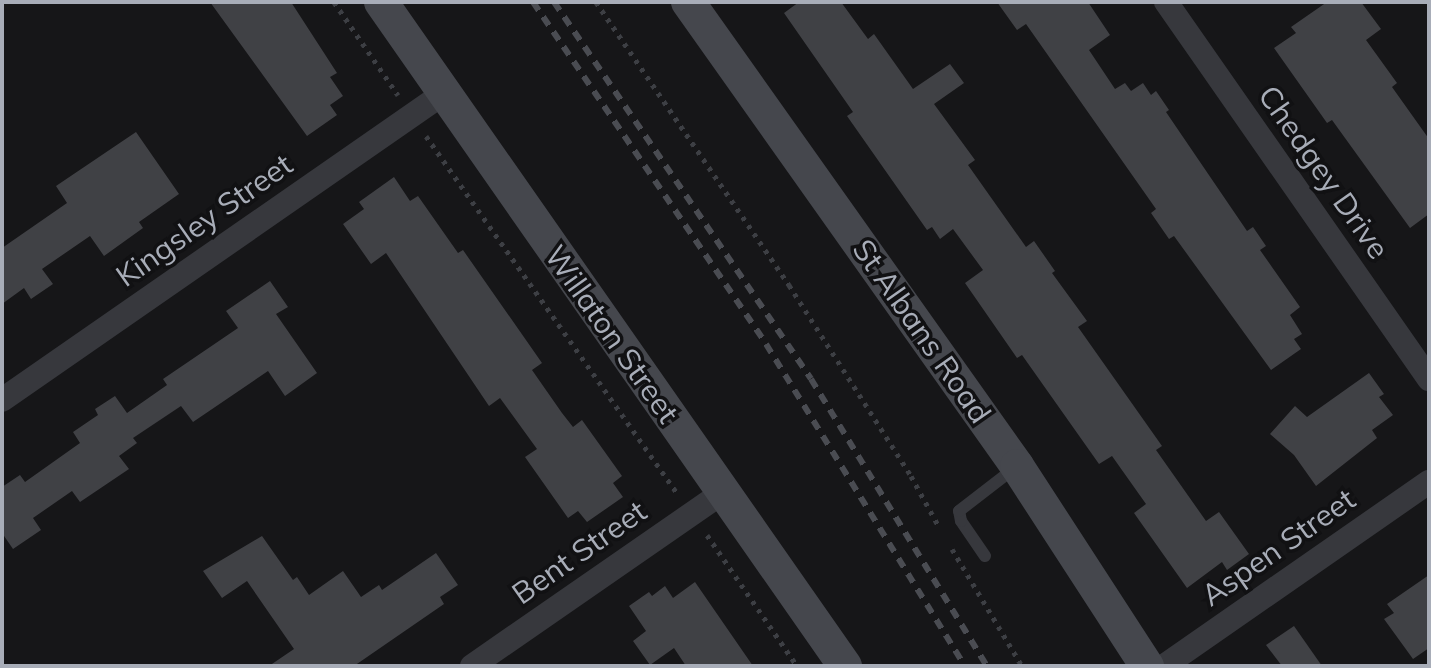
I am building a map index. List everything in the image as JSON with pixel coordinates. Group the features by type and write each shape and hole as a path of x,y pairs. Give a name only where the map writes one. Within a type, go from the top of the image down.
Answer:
{"street":[{"name":"Willaton Street","path":"381,2 845,666"},
{"name":"St Albans Road","path":"688,2 1017,466 1147,666"},
{"name":"Chedgey Drive","path":"1166,2 1429,379"},
{"name":"Kingsley Street","path":"2,400 444,93"},
{"name":"Aspen Street","path":"1164,666 1429,482"},
{"name":"Bent Street","path":"472,666 723,492"}],"lane":[{"path":"985,556 961,521 959,511 1017,466"}],"path":[{"path":"334,2 797,666"},
{"path":"596,2 789,285 911,476 940,528"},
{"path":"947,541 1022,666"}],"building":[{"path":"210,2 291,2 337,73 330,77 343,96 330,105 337,115 307,136"},
{"path":"799,2 841,2 868,39 874,34 913,89 950,64 964,83 934,104 975,160 968,165 1026,247 1034,241 1055,271 1052,273 1087,321 1078,327 1162,446 1156,450 1206,521 1219,512 1249,554 1227,570 1222,562 1187,588 1134,513 1146,504 1112,456 1099,464 1022,355 1017,358 965,283 983,270 953,229 940,239 932,227 927,230 847,116 853,112 784,13"},
{"path":"997,2 1088,2 1110,35 1089,50 1115,89 1125,83 1131,91 1143,83 1151,95 1156,91 1169,110 1166,112 1247,231 1253,227 1266,246 1260,250 1300,307 1290,315 1302,334 1294,339 1301,349 1271,370 1174,236 1169,239 1151,213 1156,209 1026,24 1017,30"},
{"path":"1327,2 1361,2 1381,29 1366,40 1397,83 1392,87 1429,139 1429,214 1410,228 1332,120 1327,123 1274,48 1296,33 1291,27"},
{"path":"136,132 179,194 139,222 143,228 104,256 90,236 42,269 53,284 31,299 24,288 2,304 2,248 67,203 56,186"},
{"path":"394,177 410,201 418,196 458,253 463,250 542,363 532,370 562,413 573,427 582,420 622,476 613,483 623,497 587,522 578,511 568,518 525,457 537,449 500,398 489,406 386,253 371,264 343,224 364,209 359,202"},
{"path":"270,281 288,307 276,314 317,373 285,396 268,371 193,422 181,406 133,438 137,443 119,456 129,469 80,502 72,491 33,518 41,530 13,549 2,533 2,487 20,475 25,482 80,443 73,432 98,415 95,409 115,396 127,413 167,385 163,379 238,328 226,311"},
{"path":"1369,373 1384,394 1379,397 1393,415 1372,430 1377,438 1316,486 1294,455 1270,434 1295,406 1307,417"},
{"path":"262,536 293,580 297,577 309,595 343,571 361,597 379,585 382,590 436,553 458,585 440,597 444,604 354,666 269,666 294,649 247,581 222,598 203,571"},
{"path":"1429,575 1429,648 1413,659 1384,619 1394,613 1387,604"},
{"path":"695,582 753,666 686,666 674,648 650,665 633,641 646,631 629,606 649,592 652,596 665,586 673,598"},
{"path":"1294,626 1322,666 1282,666 1266,645"}],"railway":[{"path":"533,2 766,344 965,666"},
{"path":"554,2 811,379 987,666"}]}
